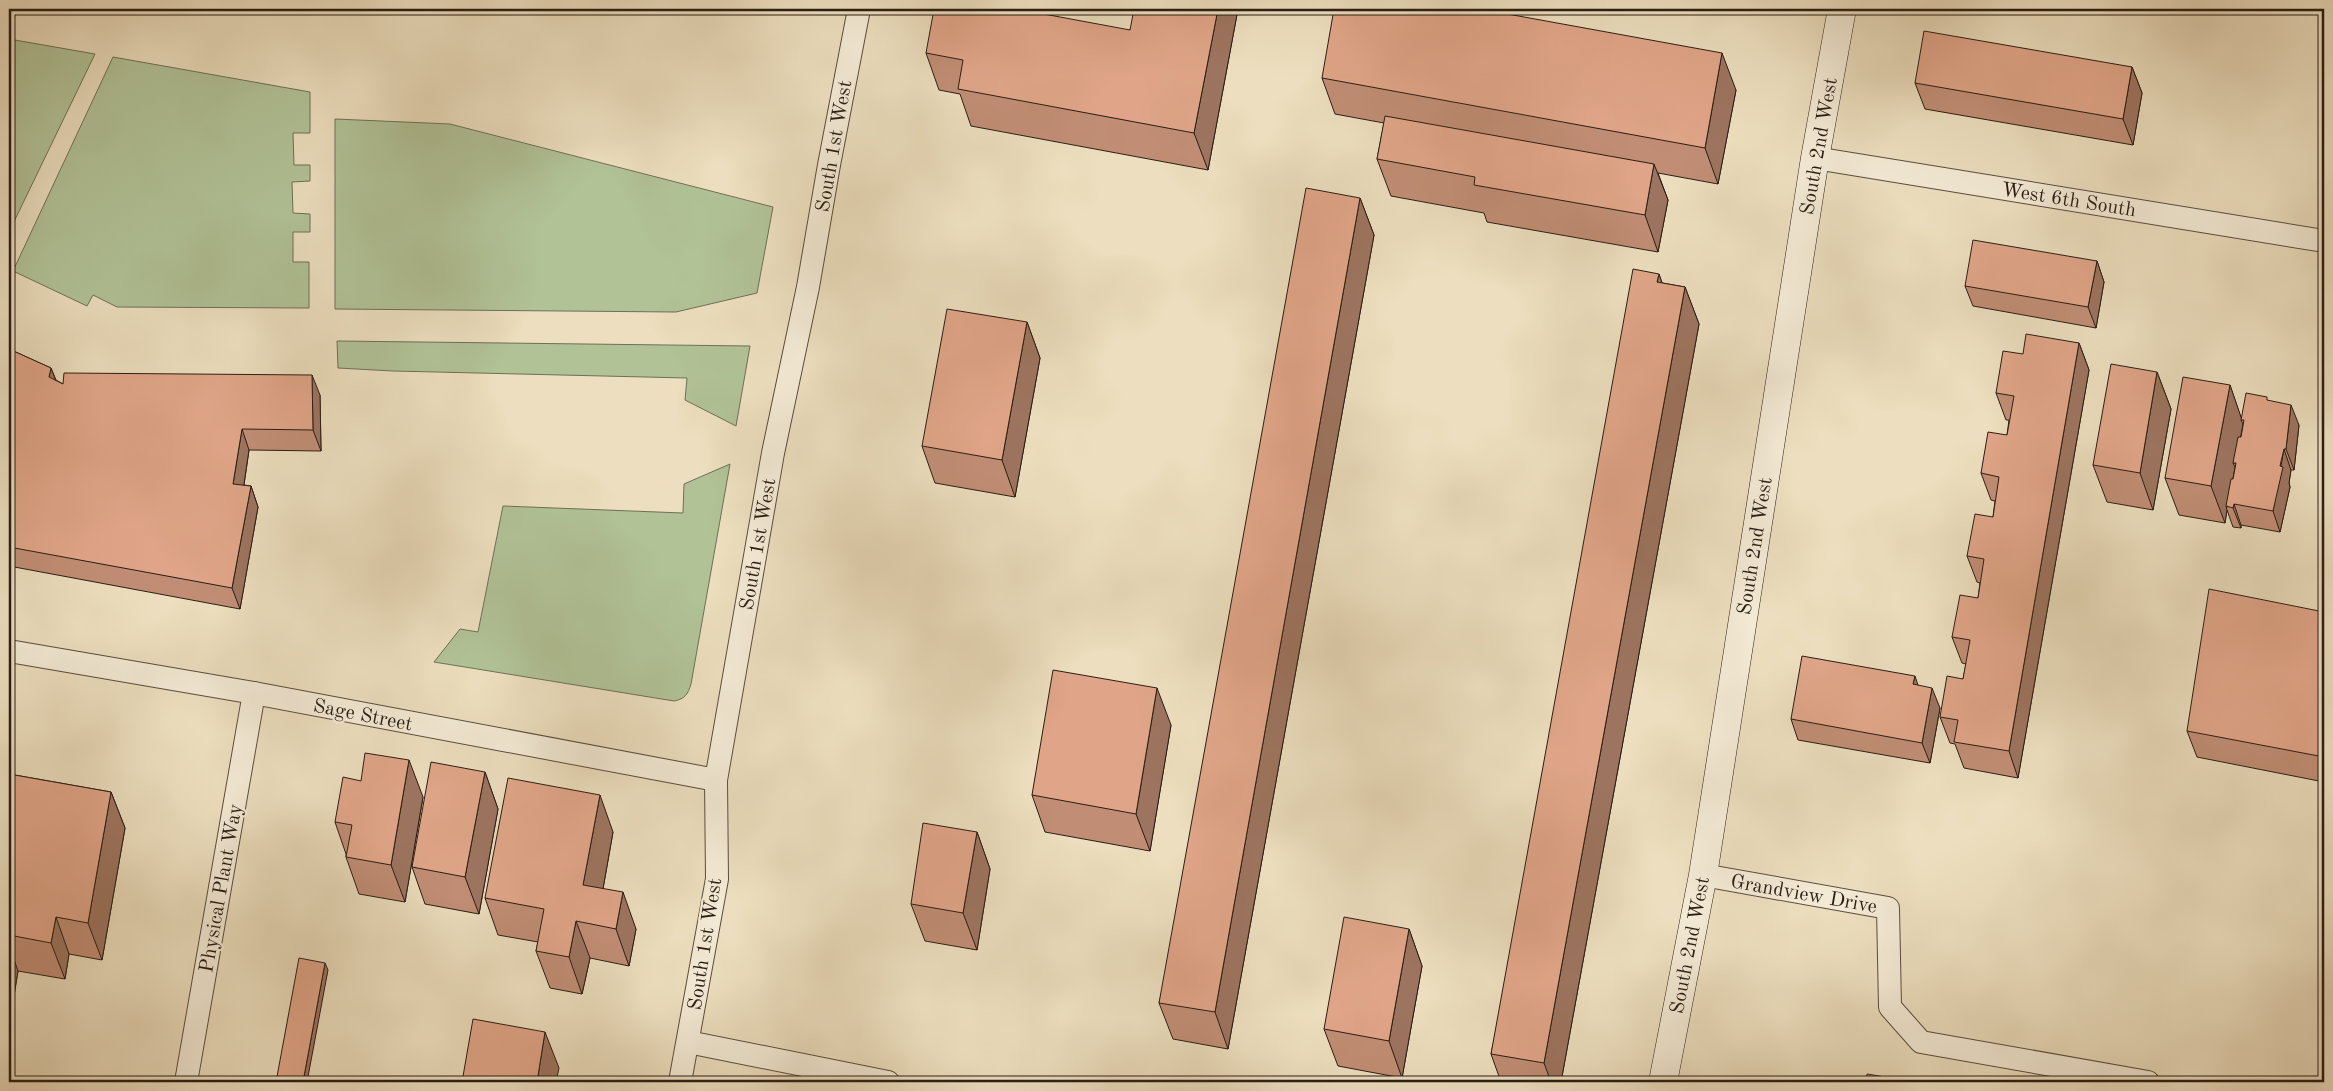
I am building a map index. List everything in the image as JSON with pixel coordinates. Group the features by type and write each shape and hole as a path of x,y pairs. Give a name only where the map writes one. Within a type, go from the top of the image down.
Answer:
{"main road":[{"name":"South 2nd West","path":"1663,1082 1703,875 1815,158 1842,9"}],"street":[{"name":"South 1st West","path":"680,1082 717,879 716,780 772,453 808,287 859,9"},
{"name":"West 6th South","path":"1815,158 2324,241"},
{"name":"Sage Street","path":"9,651 254,693 716,780"},
{"name":"Physical Plant Way","path":"186,1082 254,693"},
{"name":"Grandview Drive","path":"1703,875 1888,908 1890,1007 1921,1042 2148,1082"},
{"path":"688,1042 888,1082"}],"green space":[{"path":"9,9 16,9 13,27 9,26"},
{"path":"9,39 95,54 9,232"},
{"path":"113,57 310,92 310,133 293,133 294,165 310,165 310,181 292,182 293,213 310,214 310,232 293,232 293,262 309,262 309,308 117,307 93,295 87,306 13,271"},
{"path":"335,119 450,124 773,207 757,293 676,312 335,309"},
{"path":"337,341 750,346 736,426 685,400 687,378 338,368"},
{"path":"730,464 691,684 683,697 674,701 434,662 460,629 478,632 503,506 683,513 684,484"}],"building":[{"path":"934,9 1017,9 1130,30 1134,9 1218,9 1194,133 958,89 963,60 926,53"},
{"path":"1334,9 1480,9 1722,53 1705,148 1322,78"},
{"path":"1924,31 2132,67 2123,119 1915,83"},
{"path":"1385,116 1654,164 1645,215 1474,185 1475,177 1377,159"},
{"path":"1306,188 1360,198 1215,1012 1159,1003"},
{"path":"1973,240 2097,261 2088,307 1965,286"},
{"path":"1633,269 1659,274 1657,282 1685,287 1544,1063 1491,1054"},
{"path":"947,309 1027,322 1002,460 922,446"},
{"path":"2026,334 2079,343 2009,751 1954,742 1958,720 1940,717 1947,676 1963,679 1970,640 1952,637 1960,595 1978,598 1984,559 1967,556 1975,514 1993,517 1999,477 1981,473 1988,432 2007,435 2014,396 1996,393 2003,351 2023,354"},
{"path":"9,349 51,368 49,377 63,384 64,373 312,375 313,430 242,429 233,484 251,486 232,588 9,547"},
{"path":"2111,364 2157,372 2140,473 2093,465"},
{"path":"2183,377 2230,385 2211,486 2165,478"},
{"path":"2246,393 2267,397 2267,400 2291,405 2286,449 2284,449 2280,466 2283,467 2273,511 2234,504 2233,508 2226,506 2236,463 2233,463 2238,437 2241,437 2244,420 2241,420"},
{"path":"2209,589 2324,612 2324,757 2187,731"},
{"path":"1802,656 1915,676 1913,684 1932,688 1922,743 1791,719"},
{"path":"1053,670 1157,688 1136,814 1032,795"},
{"path":"365,753 409,760 391,865 346,857 352,825 335,822 343,777 361,781"},
{"path":"431,762 485,772 465,877 412,867"},
{"path":"9,774 111,792 88,923 56,917 51,943 9,935"},
{"path":"508,778 600,795 583,885 623,892 616,929 576,921 569,957 536,951 544,909 485,898"},
{"path":"923,823 977,832 963,913 911,904"},
{"path":"1344,917 1409,929 1389,1041 1324,1029"},
{"path":"299,958 325,963 303,1082 276,1082"},
{"path":"473,1019 545,1032 537,1082 462,1082"},
{"path":"1867,1074 1915,1082 1866,1082"}]}
